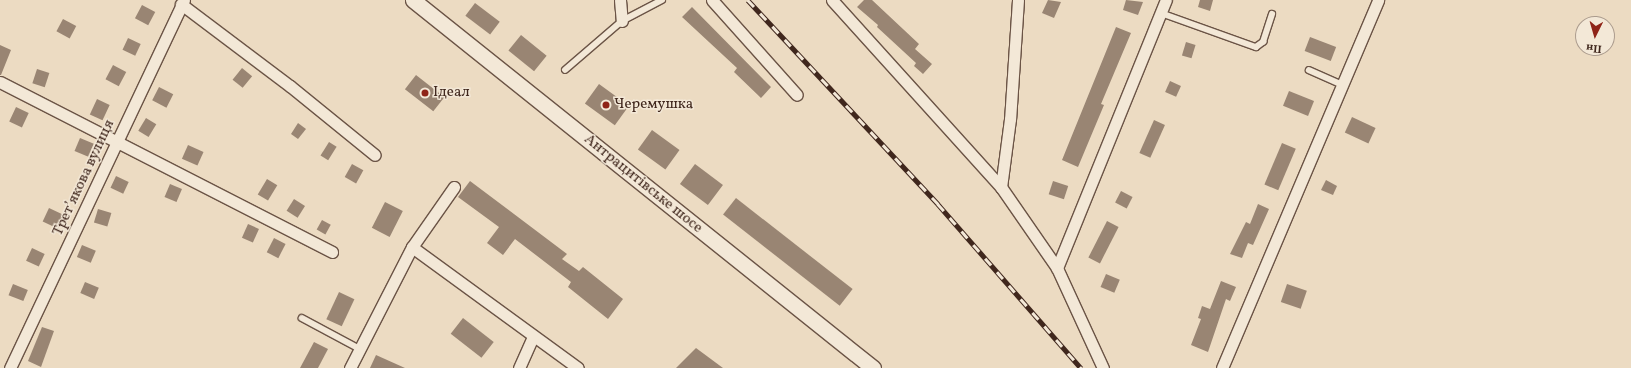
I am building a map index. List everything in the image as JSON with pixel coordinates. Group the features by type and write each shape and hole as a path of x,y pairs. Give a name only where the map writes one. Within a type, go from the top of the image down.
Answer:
{"main road":[{"name":"Антрацитівське шосе","path":"414,0 873,368"}],"street":[{"path":"620,0 622,21"},
{"path":"712,0 797,95"},
{"path":"832,0 1001,187 1057,268 1103,368"},
{"path":"1001,187 1010,119 1018,0"},
{"path":"1057,268 1166,0"},
{"path":"1222,368 1378,0"},
{"path":"182,2 290,86 375,155"},
{"name":"Третʼякова вулиця","path":"10,368 118,144 182,2"},
{"path":"0,82 118,144 332,252"},
{"path":"350,368 412,247 454,187"},
{"path":"412,247 578,368"},
{"path":"519,368 533,336"}],"lane":[{"path":"564,70 622,21 662,0"},
{"path":"1161,13 1256,47 1263,42 1272,14"},
{"path":"1309,70 1342,85"},
{"path":"302,318 360,349"}],"building":[{"path":"864,0 872,0 919,44 915,49 932,64 923,74 914,66 916,63 877,27 878,25 857,7"},
{"path":"1048,0 1061,2 1054,18 1042,13"},
{"path":"1126,0 1143,2 1138,15 1123,10"},
{"path":"1200,0 1213,0 1210,11 1198,7"},
{"path":"475,3 500,22 490,34 465,16"},
{"path":"142,5 155,12 148,25 135,18"},
{"path":"692,7 771,87 761,98 734,72 737,68 682,17"},
{"path":"63,19 76,26 70,38 56,31"},
{"path":"1116,27 1131,33 1101,104 1104,105 1078,167 1062,160"},
{"path":"521,35 547,56 534,71 508,51"},
{"path":"1310,37 1336,47 1331,61 1305,51"},
{"path":"128,38 141,44 135,56 123,50"},
{"path":"1186,42 1196,45 1191,58 1182,55"},
{"path":"0,45 11,50 1,75 0,75"},
{"path":"113,65 126,72 119,86 105,79"},
{"path":"242,68 252,76 243,88 233,80"},
{"path":"37,69 49,73 45,87 32,83"},
{"name":"Ідеал","path":"416,75 444,97 433,111 405,89"},
{"path":"1170,81 1181,86 1176,97 1165,92"},
{"name":"Черемушка","path":"599,84 629,106 615,125 585,103"},
{"path":"159,87 173,94 166,108 152,100"},
{"path":"1289,91 1314,101 1308,116 1283,106"},
{"path":"97,99 110,105 103,120 90,114"},
{"path":"16,107 29,113 22,127 9,122"},
{"path":"1352,117 1376,128 1368,143 1345,132"},
{"path":"146,118 156,124 149,137 138,131"},
{"path":"1154,120 1165,125 1150,158 1139,153"},
{"path":"298,123 306,129 298,139 291,134"},
{"path":"652,130 680,150 665,169 638,149"},
{"path":"80,138 94,144 88,157 75,151"},
{"path":"329,142 337,147 328,160 321,156"},
{"path":"1282,143 1296,149 1278,190 1264,184"},
{"path":"188,145 204,152 197,166 182,159"},
{"path":"352,164 363,170 356,183 345,177"},
{"path":"695,164 723,185 708,205 680,184"},
{"path":"116,176 129,182 123,194 111,188"},
{"path":"267,179 277,185 268,201 258,194"},
{"path":"1326,180 1337,186 1333,195 1321,190"},
{"path":"470,181 567,254 562,259 579,271 583,267 623,299 608,319 568,287 571,282 515,239 503,255 487,243 499,227 458,197"},
{"path":"1053,181 1068,186 1064,199 1049,194"},
{"path":"170,184 182,189 176,202 165,197"},
{"path":"1121,191 1133,197 1127,208 1115,203"},
{"path":"736,198 853,289 840,306 723,215"},
{"path":"294,199 305,206 298,218 287,211"},
{"path":"385,202 403,211 390,237 372,228"},
{"path":"1258,204 1269,209 1253,245 1248,243 1242,258 1230,254 1246,222 1250,224"},
{"path":"49,208 64,215 58,229 43,222"},
{"path":"98,209 111,213 107,226 94,222"},
{"path":"322,220 331,225 325,234 317,230"},
{"path":"1107,221 1119,227 1100,263 1088,258"},
{"path":"248,224 259,229 253,243 242,238"},
{"path":"274,238 286,244 278,258 267,252"},
{"path":"82,245 96,251 91,263 77,257"},
{"path":"32,248 45,254 39,267 26,261"},
{"path":"1106,274 1120,280 1114,293 1101,287"},
{"path":"1221,281 1236,287 1230,301 1226,299 1208,352 1191,345 1201,319 1198,318 1202,306 1210,309"},
{"path":"85,282 99,288 94,299 80,293"},
{"path":"13,284 28,290 23,301 9,295"},
{"path":"1287,284 1307,291 1301,309 1281,302"},
{"path":"339,292 354,299 342,326 326,319"},
{"path":"463,318 494,342 481,358 451,334"},
{"path":"42,327 54,331 41,367 28,361"},
{"path":"314,342 328,349 318,368 300,368"},
{"path":"696,348 723,368 676,368"},
{"path":"376,355 405,368 370,368"}],"railway":[{"path":"748,0 938,204 1081,368"}],"place":[{"name":"Ідеал","path":"425,93"},
{"name":"Черемушка","path":"606,105"}]}
